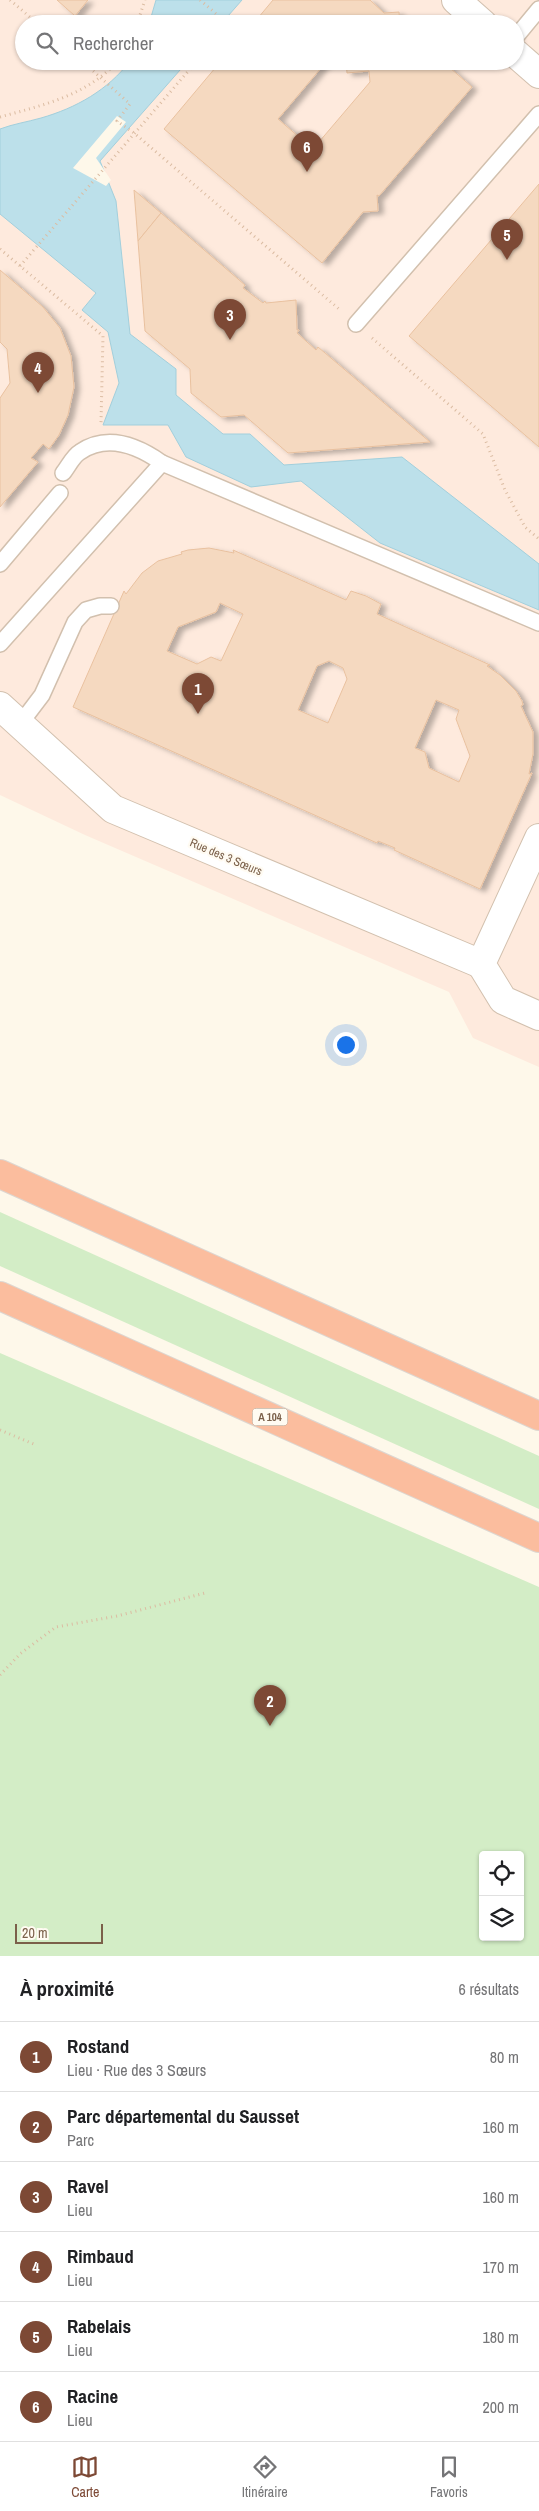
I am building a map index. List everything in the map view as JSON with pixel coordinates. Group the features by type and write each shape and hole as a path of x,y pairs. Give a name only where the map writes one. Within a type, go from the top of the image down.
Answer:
{"highway":[{"path":"0,1174 539,1416"},
{"name":"A 104","path":"0,1296 539,1538"}],"street":[{"path":"456,0 473,15"},
{"path":"524,61 539,74"},
{"name":"Rue des 3 Sœurs","path":"0,706 113,809 481,964"},
{"path":"539,838 481,964 503,1000 539,1016"}],"lane":[{"path":"524,27 539,9"},
{"path":"356,324 539,114"},
{"path":"63,473 79,452 100,442 118,442 143,449 162,463 539,623"},
{"path":"0,644 162,463"},
{"path":"0,564 60,493"},
{"path":"20,724 42,695 75,622 86,610 100,606 111,606"}],"path":[{"path":"10,0 28,15"},
{"path":"139,15 145,0"},
{"path":"200,0 218,15"},
{"path":"92,70 130,104 117,121 134,133"},
{"path":"0,117 58,100 86,88 109,70"},
{"path":"20,266 190,70"},
{"path":"0,249 103,336 100,442"},
{"path":"0,1430 36,1445"},
{"path":"0,1675 20,1654 56,1627 118,1616 204,1593"}],"shaded area":[{"path":"0,0 539,0 539,1067 473,1038 449,992 85,835 0,795"}],"green space":[{"path":"0,1212 539,1456 539,1509 0,1266"},
{"path":"0,1353 539,1587 539,1956 0,1956"}],"water":[{"path":"156,0 242,0 229,15 152,15"},
{"path":"180,70 100,161 116,201 130,334 176,369 176,395 223,434 250,434 284,465 402,457 539,564 539,610 380,543 301,481 251,487 186,457 168,425 103,425 119,383 108,332 82,310 96,293 0,214 0,129 67,109 90,97 112,81 121,71"}],"pier":[{"path":"117,116 126,122 96,158 111,180 106,186 73,168"}],"building":[{"path":"57,0 88,0 74,15"},
{"path":"273,0 370,0 384,13 399,12 399,15 260,15"},
{"path":"213,70 319,70 278,119 313,149 370,82 369,71 347,73 347,70 452,70 472,87 379,196 377,195 378,211 363,212 322,263 164,129"},
{"path":"539,184 539,447 409,336"},
{"path":"134,190 161,213 138,241"},
{"path":"161,213 245,285 243,288 263,303 265,301 266,303 296,300 297,330 299,330 297,333 316,350 318,347 430,442 288,453 244,415 221,417 191,393 190,369 145,331 138,241"},
{"path":"0,270 43,307 60,328 71,356 74,387 68,415 59,435 49,449 43,444 31,458 38,462 0,507 0,398 10,383 7,349 0,342"},
{"path":"209,548 234,553 233,550 346,600 351,591 366,596 381,604 377,614 490,665 487,666 500,675 516,691 522,701 523,705 521,706 533,732 533,754 529,774 532,773 480,889 394,850 395,848 378,841 377,843 73,707 124,591 126,594 142,573 158,561 182,554 181,552","holes":["220,603 243,614 221,661 211,657 197,664 167,651 178,627 216,612","329,661 343,668 347,679 328,723 298,710 317,666","436,700 459,710 456,719 470,756 459,782 429,768 425,752 415,748"]}],"place":[{"name":"Racine","path":"307,172"},
{"name":"Rabelais","path":"507,260"},
{"name":"Ravel","path":"230,340"},
{"name":"Rimbaud","path":"38,393"},
{"name":"Rostand","path":"198,714"},
{"name":"Parc départemental du Sausset","path":"270,1726"}]}
